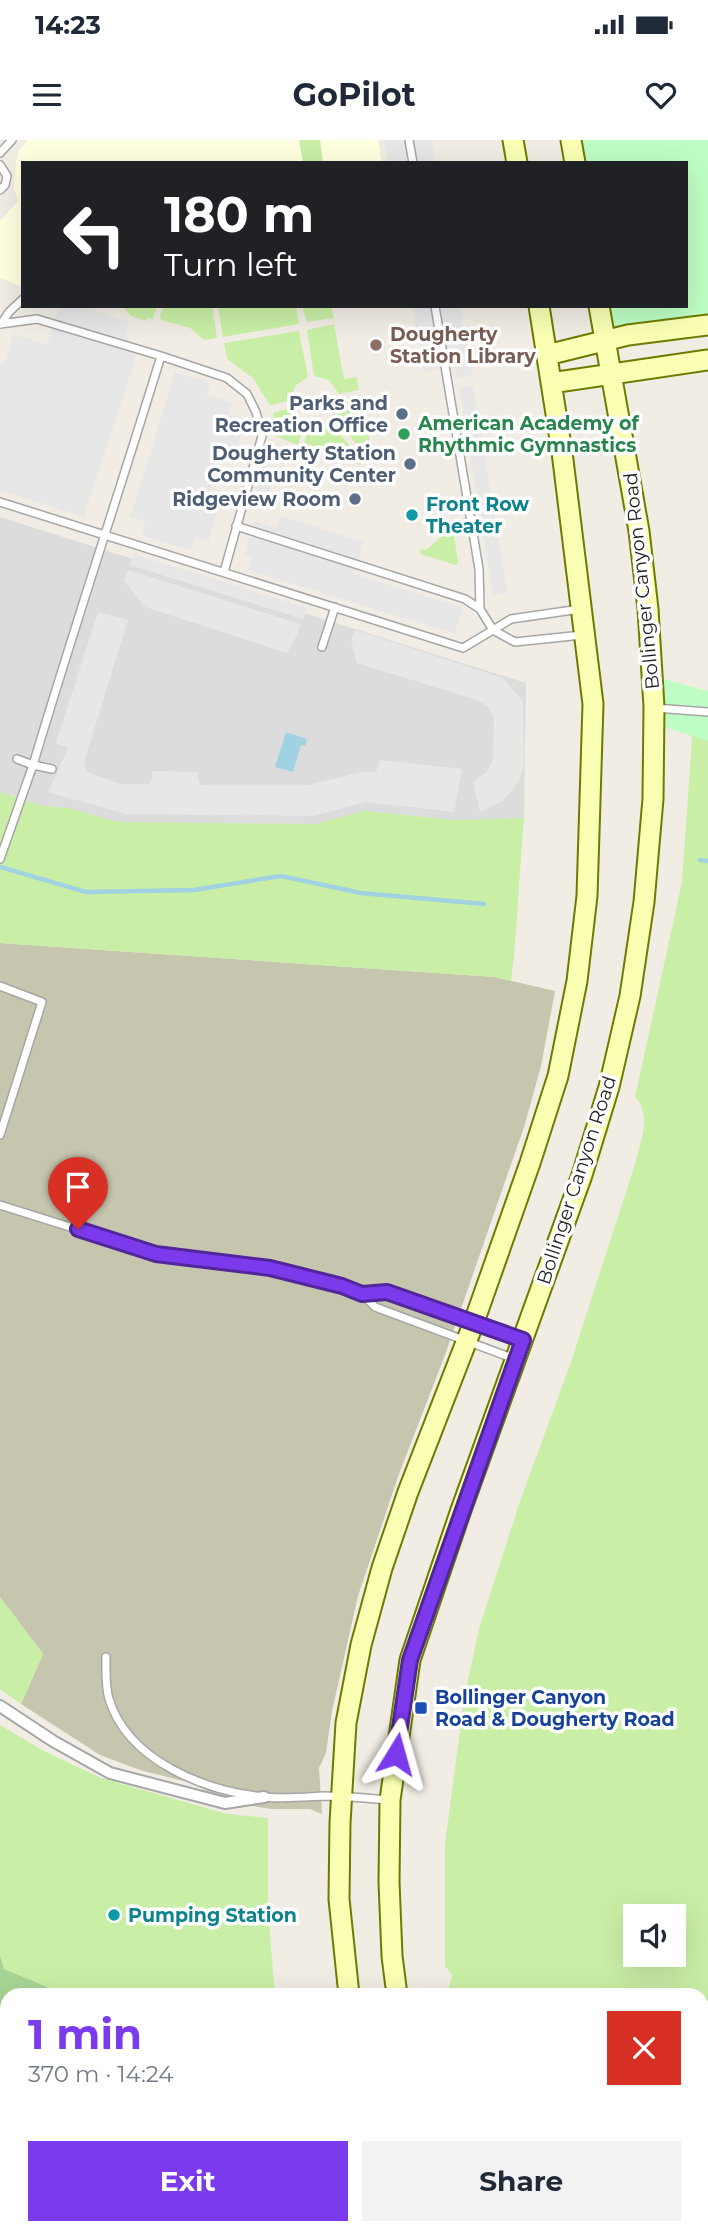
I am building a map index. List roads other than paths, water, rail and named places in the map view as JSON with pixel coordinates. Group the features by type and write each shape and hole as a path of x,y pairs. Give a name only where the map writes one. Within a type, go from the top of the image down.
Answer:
{"main road":[{"path":"513,140 517,161"},
{"path":"571,140 575,161"},
{"path":"348,1988 339,1899 341,1796 346,1723 364,1632 408,1492 467,1342 558,1076 577,981 587,897 593,704 586,635 540,308"},
{"name":"Bollinger Canyon Road","path":"396,1988 391,1943 390,1800 410,1660 582,1175 608,1087 630,996 645,902 653,799 654,708 648,608 639,531 599,308"},
{"path":"547,355 631,334 708,326"},
{"path":"551,383 708,360"}],"street":[{"path":"0,1706 53,1741 110,1773 225,1803 264,1797"}],"lane":[{"path":"0,153 12,140"},
{"path":"409,140 413,161"},
{"path":"0,165 7,176 5,185 0,190"},
{"path":"0,324 21,301"},
{"path":"435,308 479,569 480,609"},
{"path":"0,324 37,318 227,378 247,394 256,412 262,436 223,572"},
{"path":"0,859 33,765 78,614 106,535 162,356"},
{"path":"0,502 463,648 511,618 582,609"},
{"path":"236,526 465,599 480,609 493,630 515,642 586,635"},
{"path":"322,647 335,607"},
{"path":"654,708 708,712"},
{"path":"17,759 52,769"},
{"path":"0,986 42,1002 0,1135"},
{"path":"0,1205 156,1254 270,1268 342,1286 362,1294 375,1307 516,1359"},
{"path":"362,1294 387,1292 523,1340"},
{"path":"106,1657 106,1685 110,1702 136,1744 166,1767 211,1786 264,1797 341,1796 390,1800"}],"water":[{"path":"286,732 307,739 305,746 301,745 293,772 275,767"}],"waterway":[{"path":"700,860 708,861"},
{"path":"0,867 86,892 194,890 281,876 361,893 484,904"}],"place":[{"name":"Dougherty Station Library","path":"376,345"},
{"name":"Parks and Recreation Office","path":"402,414"},
{"name":"American Academy of Rhythmic Gymnastics","path":"404,434"},
{"name":"Dougherty Station Community Center","path":"410,464"},
{"name":"Ridgeview Room","path":"355,499"},
{"name":"Front Row Theater","path":"412,515"},
{"name":"Bollinger Canyon Road & Dougherty Road","path":"421,1708"},
{"name":"Pumping Station","path":"114,1915"}]}
